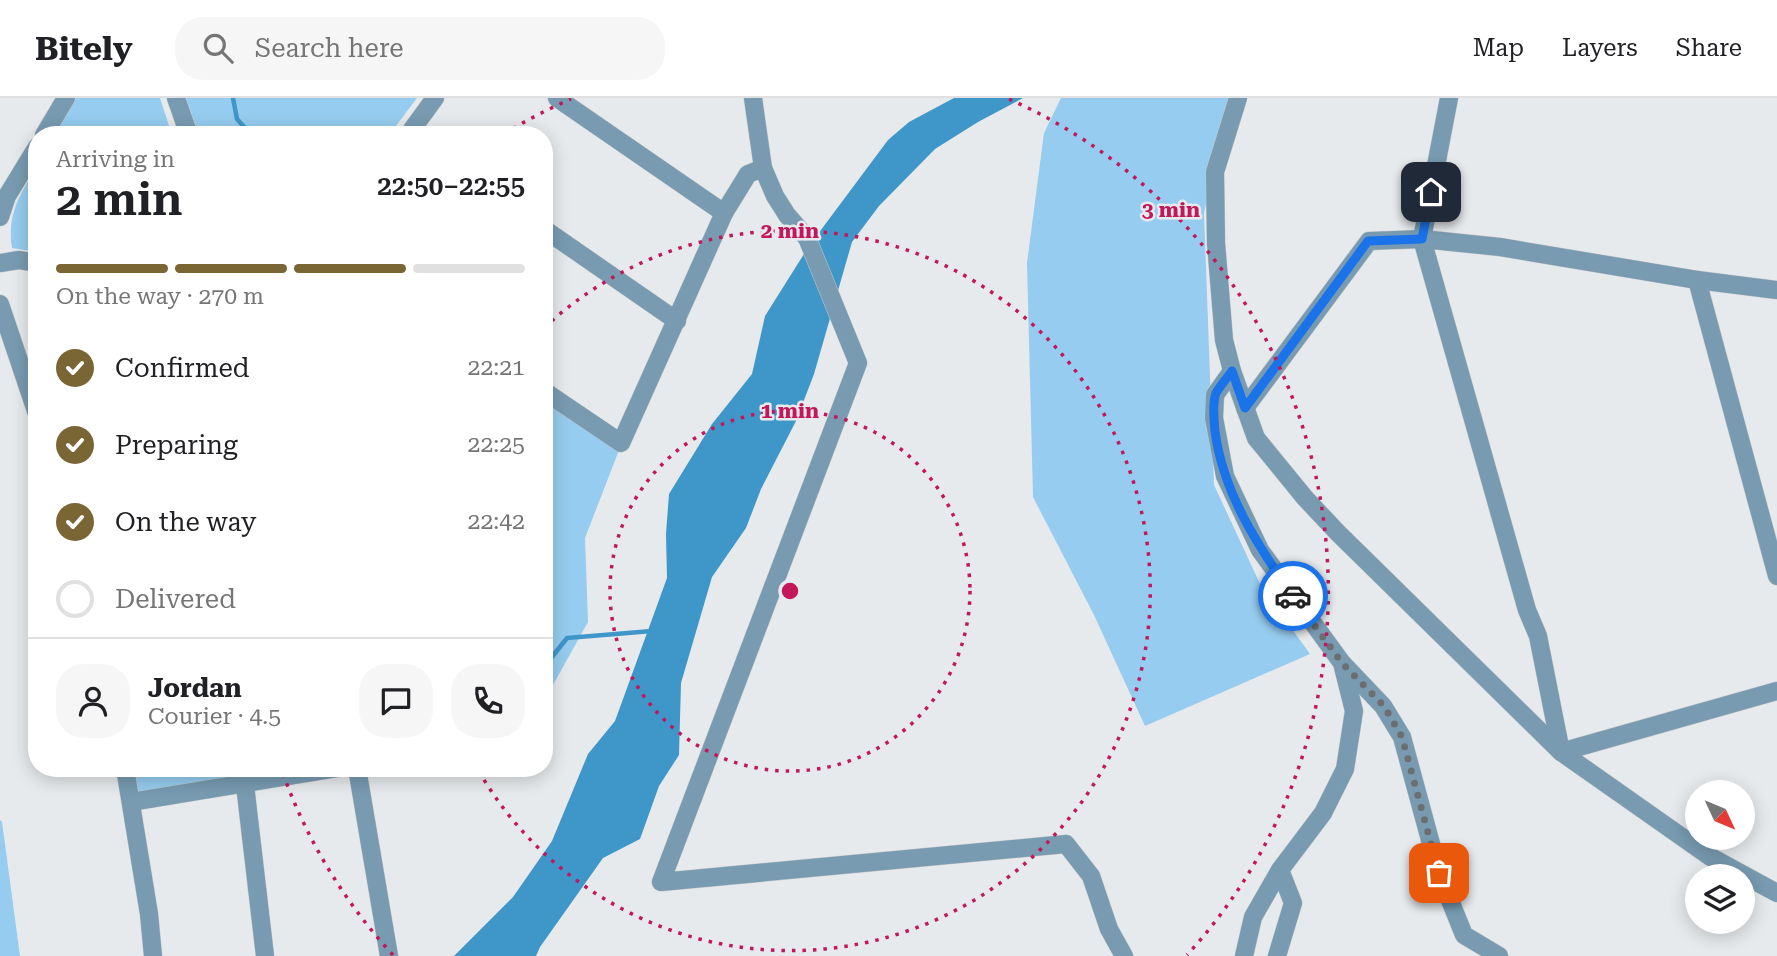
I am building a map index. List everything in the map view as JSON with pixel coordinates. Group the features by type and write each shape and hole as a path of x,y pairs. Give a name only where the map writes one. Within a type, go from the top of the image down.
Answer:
{"street":[{"path":"49,126 66,98"},
{"path":"176,98 186,126"},
{"path":"415,126 435,98"},
{"path":"557,98 724,213"},
{"path":"753,98 763,168 786,215 807,238 858,363 661,882 1066,844 1091,876 1109,929 1124,956"},
{"path":"1238,98 1215,172 1219,298 1224,340 1232,371 1256,438 1305,498 1561,752 1709,856 1777,893"},
{"path":"1449,98 1422,239 1527,610 1538,636 1561,752"},
{"path":"0,217 4,194 28,159"},
{"path":"553,397 621,443 724,213 748,174 763,168"},
{"path":"553,235 677,321"},
{"path":"1245,408 1368,241 1422,239 1500,247 1697,280 1777,290"},
{"path":"0,263 28,262"},
{"path":"1697,280 1777,576"},
{"path":"0,304 28,387"},
{"path":"1232,371 1215,395 1214,406 1217,443 1225,476 1260,550 1342,663 1384,706 1402,737 1439,873 1464,935 1499,956"},
{"path":"1244,956 1253,917 1280,870 1323,813 1345,769 1354,710 1342,663"},
{"path":"1561,752 1777,691"},
{"path":"127,777 149,914 153,956"},
{"path":"131,802 236,777"},
{"path":"244,777 265,956"},
{"path":"359,777 389,956"},
{"path":"1277,956 1293,903 1280,870"}],"shaded area":[{"path":"76,98 160,98 169,126 60,126"},
{"path":"186,98 417,98 396,126 196,126"},
{"path":"954,98 1023,98 935,149 879,206 852,242 814,374 796,421 761,489 746,528 712,577 681,683 679,755 659,786 640,839 603,858 536,956 454,956 513,897 552,841 588,754 615,721 667,578 669,494 712,424 752,374 765,316 809,246 888,140 909,122"},
{"path":"1061,98 1231,98 1204,213 1214,485 1261,586 1310,654 1145,726 1094,615 1033,497 1027,263 1044,133"},
{"path":"28,181 28,251 12,248 11,236 13,214"},
{"path":"553,403 621,445 585,538 588,622 553,685"},
{"path":"132,777 221,777 222,781 135,797"},
{"path":"0,820 2,822 20,956 0,956"}],"waterway":[{"path":"233,98 237,119 243,126"},
{"path":"553,656 567,638 652,631"}],"way so far":[{"path":"1293,596 1342,663 1384,706 1402,737 1439,873"}],"route":[{"path":"1293,596 1260,550 1225,476 1217,443 1215,395 1232,371 1245,408 1368,241 1422,239 1431,192"}]}
